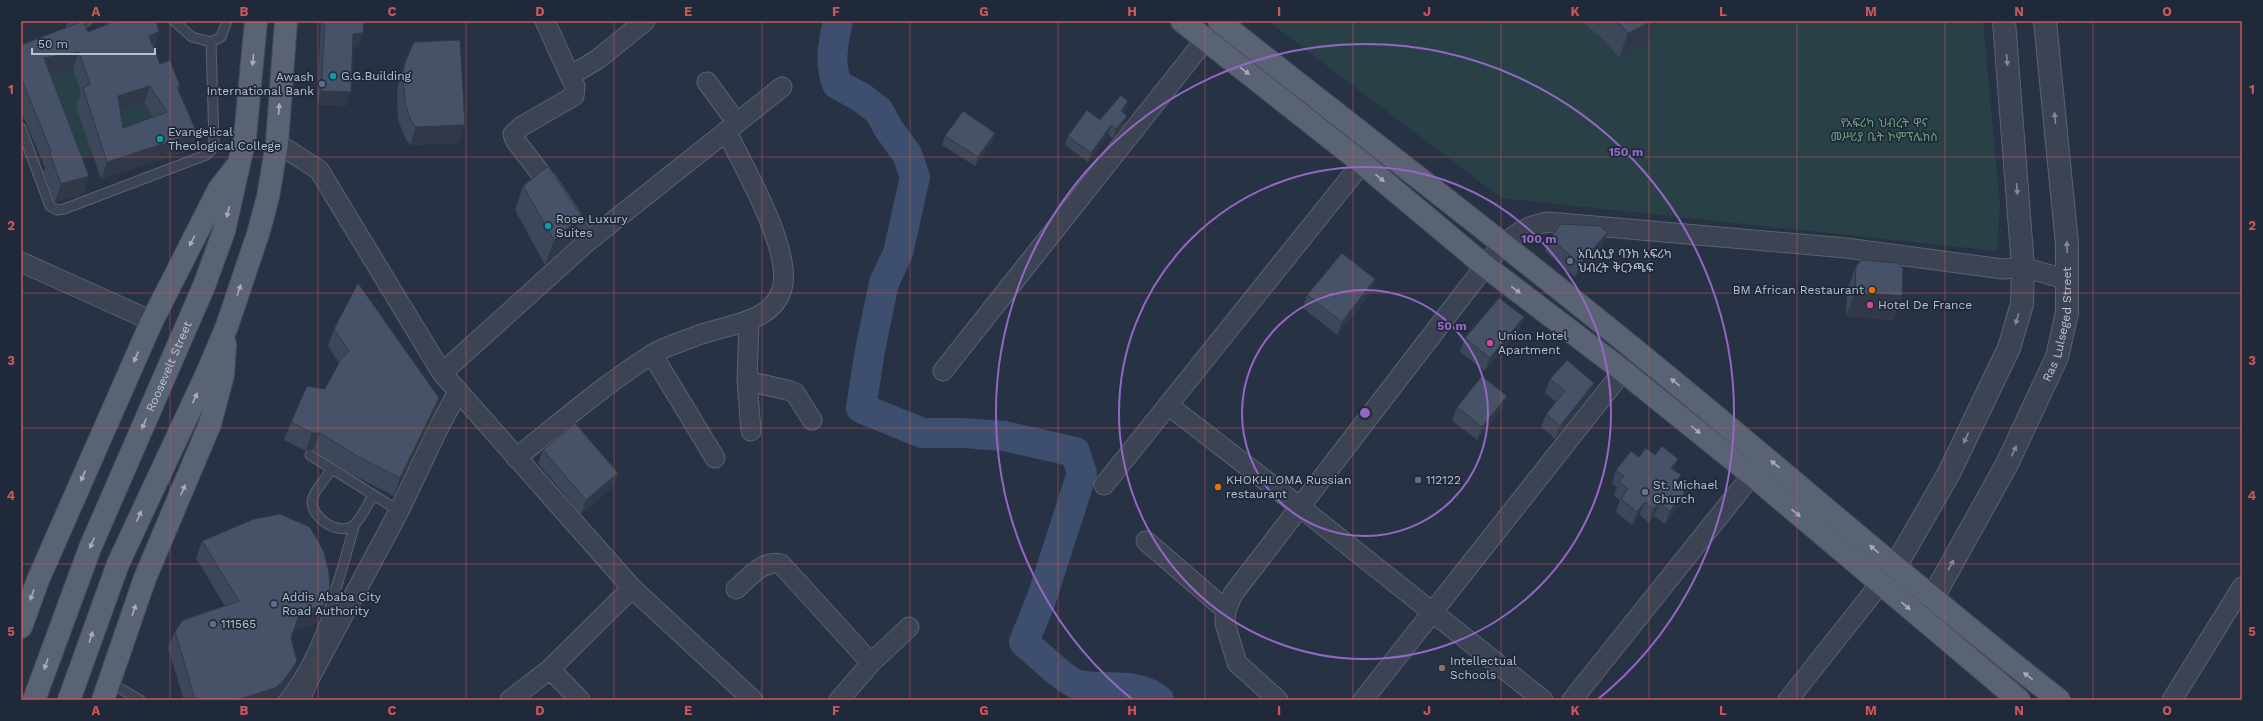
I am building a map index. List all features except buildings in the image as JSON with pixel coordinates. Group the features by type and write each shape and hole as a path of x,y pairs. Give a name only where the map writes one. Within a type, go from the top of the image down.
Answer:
{"main road":[{"name":"Roosevelt Street","path":"34,700 90,548 204,286 224,230 241,161 256,21"},
{"path":"69,700 118,564 227,326 258,234 268,197 276,143 286,21"},
{"path":"1182,21 1362,163 1485,266 1623,371 1752,475 2020,700"},
{"path":"1219,21 1504,243 1788,475 1932,599 2059,700"},
{"path":"1223,54 1237,35"},
{"path":"22,619 152,321 219,189 241,161"},
{"path":"106,691 145,578 210,424 223,375 227,326"}],"street":[{"path":"545,21 575,86 574,96 522,126 513,134 515,140 548,183 587,242"},
{"path":"570,76 598,59 645,21"},
{"path":"1788,700 1894,567 1949,473 2008,348 2022,304 2023,267 2004,21"},
{"name":"Ras Lulseged Street","path":"1932,599 2007,464 2057,358 2067,313 2067,244 2045,21"},
{"path":"943,371 1205,40"},
{"path":"516,458 652,354 701,334 749,320 769,310 778,300 783,289 782,257 778,239 732,127 707,82"},
{"path":"442,373 587,242 782,87"},
{"path":"276,143 318,170 442,373 458,392 632,588 753,700"},
{"path":"1104,485 1362,163"},
{"path":"1278,700 1237,663 1227,634 1225,623 1226,610 1233,594 1485,266 1504,243 1521,230 1534,224 1549,222 1846,248 2003,270 2023,267 2068,280"},
{"path":"21,262 152,321"},
{"path":"749,320 747,381 751,431"},
{"path":"652,354 715,458"},
{"path":"1363,700 1431,612 1623,371"},
{"path":"747,381 795,393 812,420"},
{"path":"300,700 308,681 399,511 440,425 458,392"},
{"path":"1168,405 1300,507 1543,700"},
{"path":"1572,700 1752,475"},
{"path":"1146,541 1226,610"},
{"path":"736,589 766,563 774,562 781,564 871,663"},
{"path":"2172,700 2242,587"},
{"path":"518,698 550,669 632,588"},
{"path":"839,700 871,663 909,627"},
{"path":"550,669 580,700"}],"lane":[{"path":"65,30 87,21"},
{"path":"174,21 192,37 211,42 221,37 227,21"},
{"path":"21,128 50,206 57,210 206,155 212,149 214,142 211,42"},
{"path":"310,455 399,511"},
{"path":"332,469 312,499 312,508 317,517 339,529 355,524"},
{"path":"283,700 294,685 326,621 355,524 373,495"},
{"path":"106,691 140,700"}],"green space":[{"name":"የአፍሪካ ህብረት ዋና መሥሪያ ቤት ኮምፕሌክስ","path":"1268,21 1983,21 2000,204 1997,251 1501,198"},
{"path":"73,69 84,101 112,113 144,103 163,128 71,162 37,73"}],"waterway":[{"path":"838,21 833,45 832,61 837,84 862,98 879,111 888,128 907,154 915,177 898,253 884,283 870,350 861,408 922,433 964,433 1004,436 1075,452 1082,473 1041,600 1024,642 1051,666 1074,683 1089,687 1131,688 1141,690 1159,700"}],"place":[{"name":"G.G.Building","path":"333,76"},
{"name":"Awash International Bank","path":"322,84"},
{"name":"Evangelical Theological College","path":"160,139"},
{"name":"Rose Luxury Suites","path":"548,226"},
{"name":"አቢሲኒያ ባንክ አፍሪካ ህብረት ቅርንጫፍ","path":"1570,261"},
{"name":"BM African Restaurant","path":"1872,290"},
{"name":"Hotel De France","path":"1870,305"},
{"name":"Union Hotel Apartment","path":"1490,343"},
{"name":"112122","path":"1418,480"},
{"name":"KHOKHLOMA Russian restaurant","path":"1218,487"},
{"name":"St. Michael Church","path":"1645,492"},
{"name":"Addis Ababa City Road Authority","path":"274,604"},
{"name":"111565","path":"213,624"},
{"name":"Intellectual Schools","path":"1442,668"}]}
